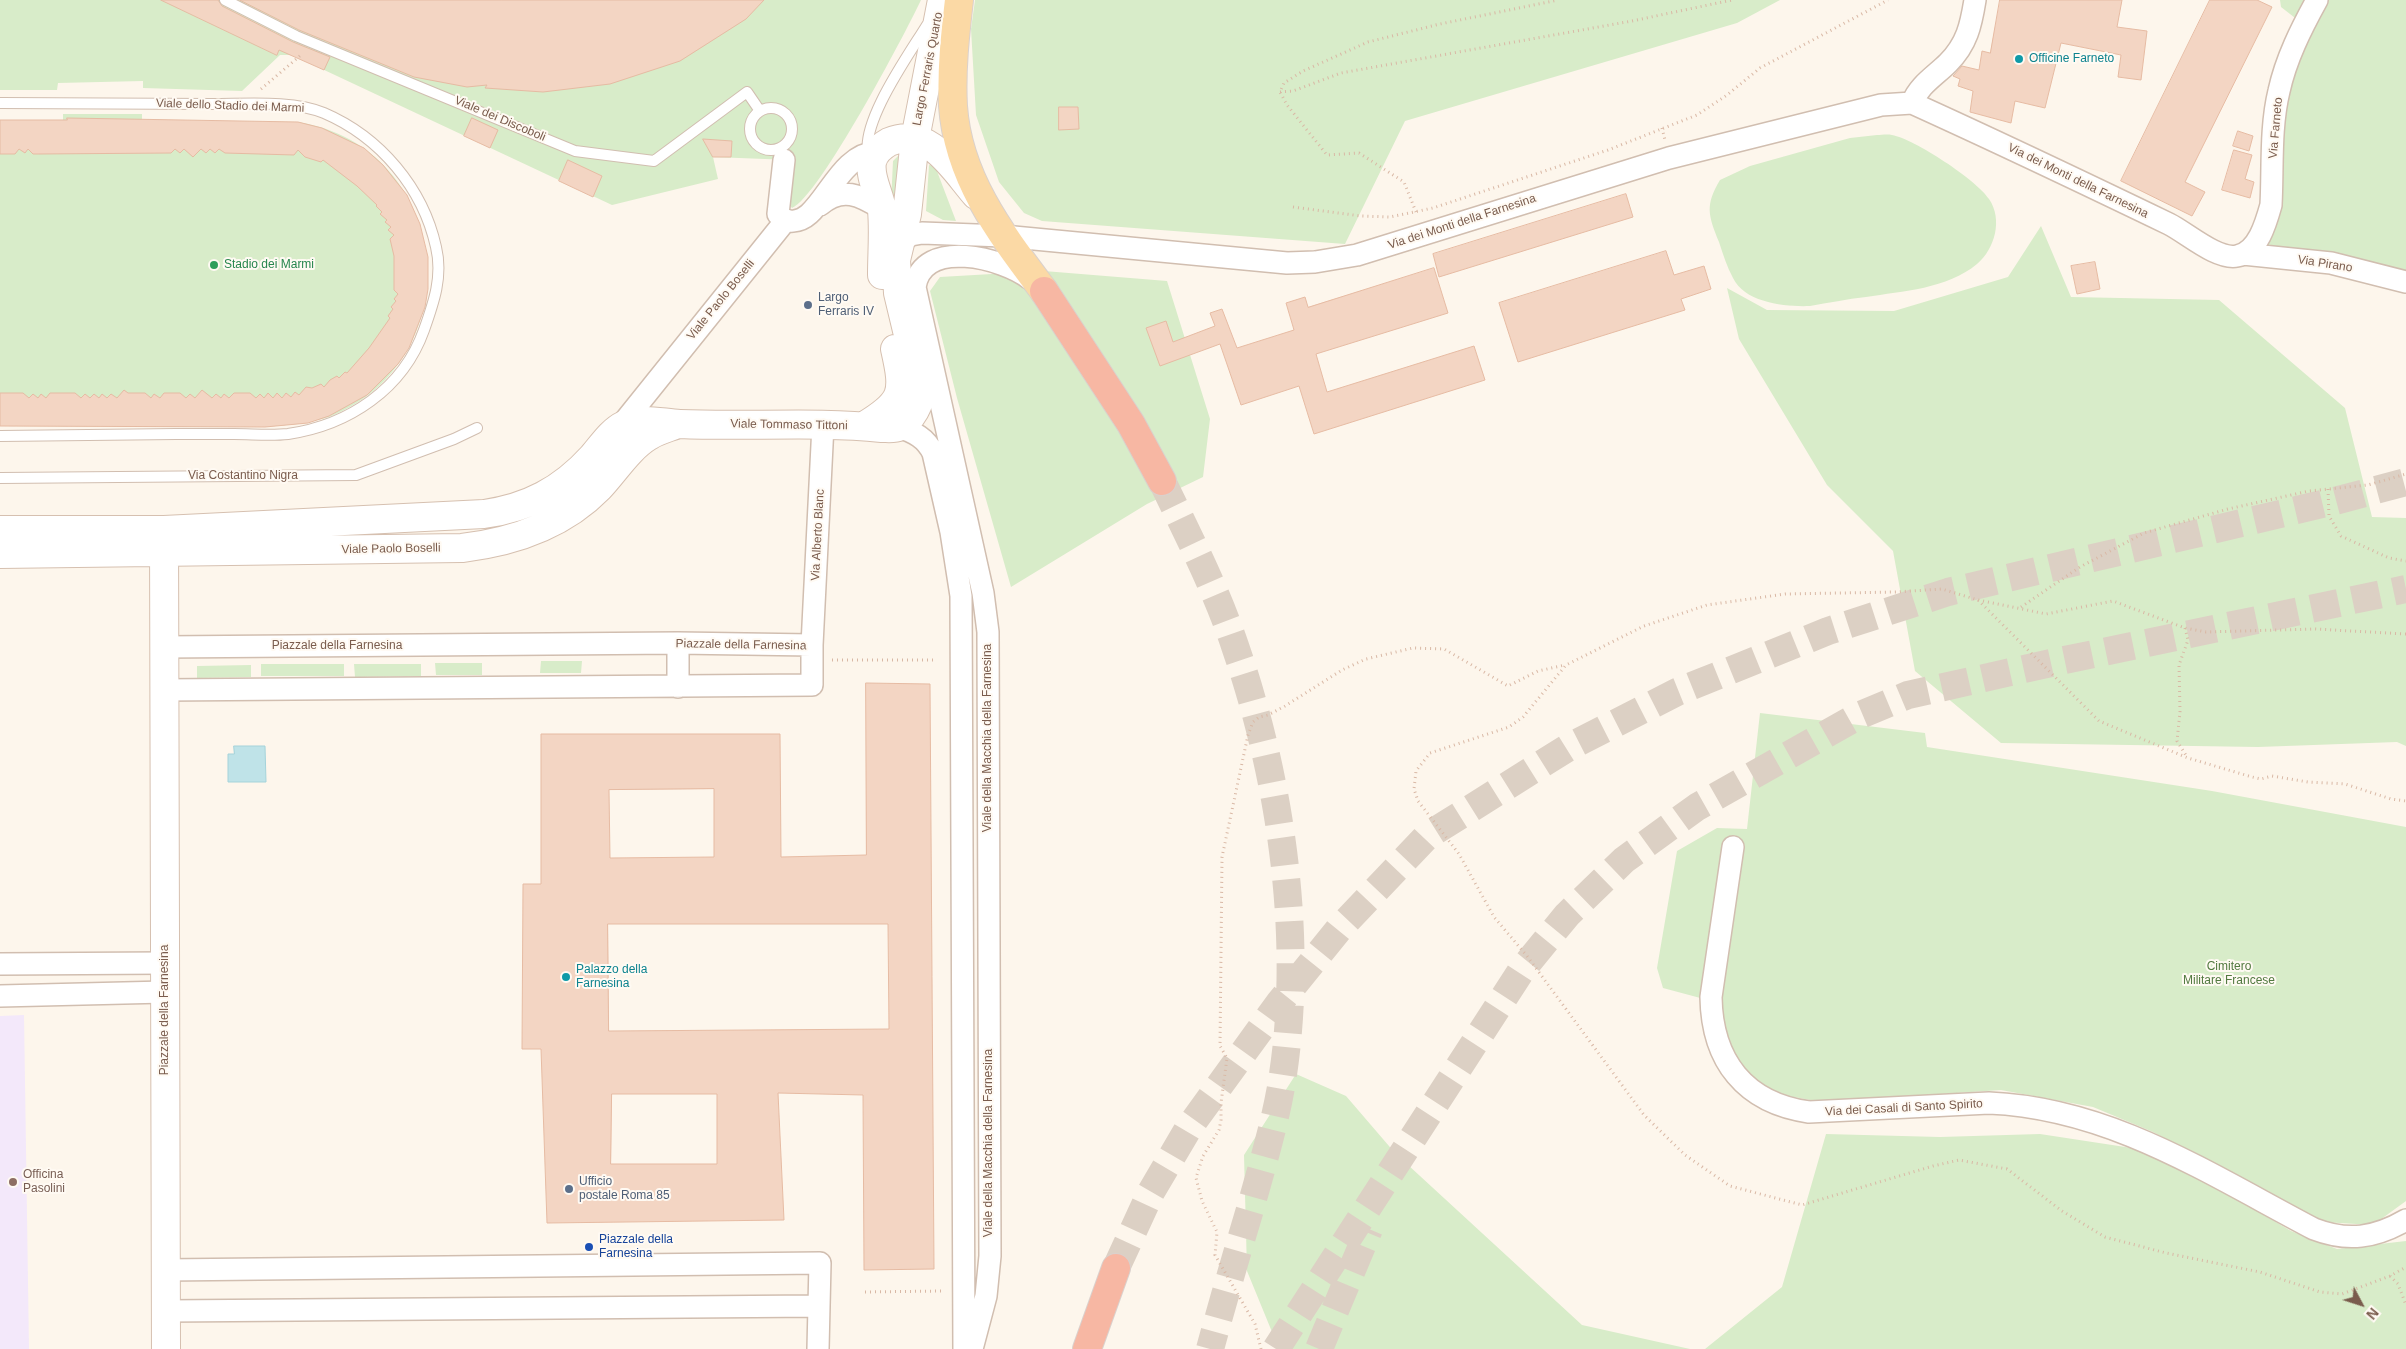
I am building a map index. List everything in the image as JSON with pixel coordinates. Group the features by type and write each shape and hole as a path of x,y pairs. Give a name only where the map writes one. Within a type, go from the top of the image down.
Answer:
{"highway":[{"path":"1044,291 1131,424 1162,481"},
{"path":"1087,1342 1116,1268"}],"main road":[{"path":"948,0 954,65 953,106 962,152 983,204 1002,236 1044,291"}],"street":[{"name":"Largo Ferraris Quarto","path":"901,242 908,214 915,139 948,0"},
{"path":"1912,103 1915,93 1949,62 1962,45 1972,23 1975,0"},
{"name":"Via Farneto","path":"2243,254 2261,235 2268,219 2271,206 2275,112 2278,92 2293,48 2317,0"},
{"name":"Via dei Monti della Farnesina","path":"1002,236 1255,260 1300,263 1330,260 1364,253 1669,158 1881,105 1912,103 2170,224 2217,253 2235,257 2243,254"},
{"path":"812,211 845,171 859,158 872,157 884,145 893,141 915,139"},
{"name":"Largo Ferraris Quarto","path":"915,139 930,144 939,152 983,204"},
{"path":"781,154 778,210 780,217 786,220 798,220 830,197 844,193 858,195 882,209"},
{"path":"864,426 890,409 901,387 900,372 883,289 882,209 872,157"},
{"name":"Viale Paolo Boselli","path":"163,541 462,516 514,509 540,499 566,482 581,469 619,428 786,220"},
{"path":"964,1349 962,608 951,532 930,446 920,436 898,427 912,414 920,399 921,389 898,293 896,260 901,242 908,236 918,233 1002,236"},
{"name":"Via Pirano","path":"2243,254 2331,263 2406,282"},
{"name":"Viale della Macchia della Farnesina","path":"972,1349 986,1296 990,1256 988,650 983,592 916,295 916,282 920,272 928,264 939,258 980,258 1012,267 1044,291"},
{"name":"Viale Paolo Boselli","path":"619,428 632,422 646,420 679,424"},
{"name":"Viale Paolo Boselli","path":"0,554 63,542 163,541 462,548 501,542 537,529 571,512 599,488 647,437 679,424"},
{"name":"Viale Tommaso Tittoni","path":"679,424 898,427"},
{"name":"Via Alberto Blanc","path":"812,652 823,425"},
{"name":"Viale Paolo Boselli","path":"0,530 63,542"},
{"name":"Piazzale della Farnesina","path":"163,541 166,1349"},
{"path":"678,643 678,687"},
{"name":"Piazzale della Farnesina","path":"163,647 678,643 812,652 812,685 164,690"},
{"path":"961,744 988,650"},
{"name":"Via dei Casali di Santo Spirito","path":"1733,847 1711,998 1711,1019 1717,1043 1726,1060 1748,1086 1770,1102 1786,1109 1809,1112 1989,1103 2013,1104 2060,1112 2098,1122 2139,1138 2330,1236 2367,1237 2384,1232 2406,1220"},
{"path":"0,964 164,963"},
{"path":"0,996 165,992"},
{"path":"166,1270 820,1263 818,1349"},
{"path":"167,1312 818,1306"}],"lane":[{"name":"Viale dei Discoboli","path":"226,0 296,36 575,151 654,161 747,92 760,110"},
{"path":"872,157 866,143 871,122 948,0"},
{"name":"Viale dello Stadio dei Marmi","path":"0,103 258,104 304,107 324,113 345,124 384,154 412,186 433,234 439,259 438,284 421,339 409,362 393,382 373,400 352,414 310,429 285,434 0,436"},
{"path":"774,108 780,110 790,120 792,134 784,145 781,154 764,149 753,141 750,128 751,121 760,110 774,108"},
{"name":"Via Costantino Nigra","path":"0,478 356,476 454,439 477,428"}],"path":[{"path":"1280,92 1284,84 1303,71 1368,42 1440,24 1558,0"},
{"path":"1280,92 1293,91 1341,73 1632,21 1732,0"},
{"path":"1293,207 1361,216 1390,217 1433,208 1608,150 1697,115 1727,95 1760,68 1888,0"},
{"path":"258,104 259,92 267,82 301,55"},
{"path":"1280,92 1287,105 1327,155 1360,153 1404,182 1416,212"},
{"path":"2020,608 2080,567 2144,533 2228,508 2328,489 2368,485 2406,474"},
{"path":"2328,489 2330,516 2341,536 2389,558 2406,560"},
{"path":"1261,1349 1255,1324 1215,1255 1216,1232 1202,1201 1196,1178 1203,1156 1219,1130 1221,1120 1226,1058 1220,1046 1222,857 1248,735 1252,722 1259,717 1268,715 1285,706 1342,670 1366,659 1413,648 1434,647 1444,649 1508,686 1538,671 1566,665 1644,626 1707,605 1785,594 1896,592 1942,589 1978,600 2046,614 2113,600 2185,628 2206,632 2315,629 2406,634"},
{"path":"1978,600 2099,721 2188,758 2261,778 2272,776 2308,782 2345,784 2391,799 2406,801"},
{"path":"2185,628 2188,640 2179,665 2180,712 2177,742 2188,758"},
{"path":"812,652 936,660"},
{"path":"1566,665 1524,717 1509,727 1430,753 1416,771 1414,788 1418,802 1459,854 1494,917 1527,956 1644,1115 1684,1155 1730,1186 1802,1206 1933,1166 1959,1160 2007,1169 2062,1211 2105,1238 2166,1253 2260,1272 2320,1292 2342,1294 2390,1276 2406,1267"},
{"path":"2390,1276 2398,1284 2406,1305"},
{"path":"865,1292 941,1291"}],"shaded area":[{"name":"Officina Pasolini","path":"24,1015 29,1349 0,1349 0,1016"}],"green space":[{"path":"0,0 921,0 861,113 821,176 805,197 792,208 789,204 791,160 713,157 718,179 612,205 305,61 301,55 280,55 242,91 143,88 143,81 58,83 57,90 0,90"},
{"path":"975,0 1780,0 1737,23 1405,121 1345,244 1042,221 1024,213 999,182 976,115 971,29"},
{"path":"2280,0 2406,0 2406,272 2261,247 2281,116 2308,28 2281,7"},
{"name":"Stadio dei Marmi","path":"63,114 142,114 142,120 298,122 350,140 389,171 414,211 426,258 424,305 408,350 376,389 329,417 305,423 265,427 0,426 0,120 63,120"},
{"path":"1892,135 1902,138 1929,152 1959,171 1989,199 1996,215 1996,224 1992,242 1983,258 1977,264 1952,279 1924,288 1810,306 1790,306 1767,302 1747,293 1733,278 1712,224 1710,203 1720,180 1750,166 1850,138"},
{"path":"900,154 901,202 891,203 893,161"},
{"path":"929,165 935,166 956,221 943,220 926,211"},
{"path":"2041,226 2071,297 2219,300 2345,408 2372,517 2406,518 2406,746 2397,742 2258,747 2001,743 1915,671 1893,551 1827,485 1739,339 1727,288 1767,310 1894,311 2008,277"},
{"path":"1044,271 1167,281 1210,419 1203,477 1147,504 1011,587 957,398 930,291 940,277"},
{"path":"541,661 582,661 581,673 540,673"},
{"path":"435,663 482,663 482,675 436,675"},
{"path":"261,664 344,664 344,676 261,676"},
{"path":"354,664 421,664 421,676 355,677"},
{"path":"251,665 251,677 197,678 197,666"},
{"name":"Cimitero Militare Francese","path":"1760,713 1925,733 1927,747 2212,791 2406,827 2406,1201 2373,1225 2323,1222 2153,1132 2093,1107 2001,1090 1822,1102 1782,1095 1763,1085 1744,1068 1723,1034 1719,1003 1663,988 1657,968 1677,851 1717,828 1747,829"},
{"path":"1296,1074 1346,1096 1395,1153 1582,1325 1690,1349 1279,1349 1247,1271 1244,1155"},
{"path":"1826,1134 1940,1137 2040,1134 2158,1152 2291,1231 2337,1249 2406,1241 2406,1349 1705,1349 1782,1287"}],"water":[{"path":"234,746 265,746 266,782 228,782 228,754 234,754"}],"building":[{"path":"161,0 218,0 222,6 293,42 330,57 324,70 279,50 277,55"},
{"path":"240,0 764,0 746,19 680,61 610,84 543,92 485,88 487,85 467,87 414,77 299,30"},
{"name":"Officine Farneto","path":"2000,0 2122,0 2117,27 2147,31 2141,80 2118,77 2121,55 2061,43 2045,108 2015,101 2011,123 1970,112 1973,91 1958,86 1960,79 1953,76 1962,66 1979,70 1982,51 1990,53"},
{"path":"2210,0 2257,0 2272,7 2185,182 2205,192 2192,216 2121,181"},
{"path":"1059,107 1078,107 1079,129 1059,130"},
{"path":"67,118 298,122 322,128 364,148 383,165 407,195 420,224 428,257 428,289 425,307 409,348 398,364 367,395 329,416 308,423 265,427 0,426 0,393 23,393 29,398 33,394 38,398 41,394 46,398 50,393 75,393 81,398 85,394 90,398 94,394 99,398 102,394 107,398 111,394 117,398 124,390 128,393 145,393 151,398 154,394 160,398 164,393 180,393 186,398 190,394 195,398 202,390 212,398 216,394 221,398 224,394 229,398 234,393 250,393 256,398 260,394 264,398 268,393 273,398 277,393 282,398 286,393 291,397 295,392 299,395 306,387 312,388 321,384 324,387 330,380 337,376 339,378 345,372 347,373 369,348 390,318 388,316 393,309 391,307 396,301 394,299 398,294 394,290 394,256 390,239 394,235 388,230 391,227 385,222 387,220 380,214 382,212 377,205 357,186 323,160 321,162 305,157 298,150 294,155 225,153 219,149 215,153 210,149 206,153 201,149 193,157 184,149 180,153 175,149 171,153 33,154 28,149 25,153 19,149 15,154 0,154 0,120 67,120"},
{"path":"472,118 498,130 490,148 464,136"},
{"path":"2238,131 2253,136 2249,151 2233,146"},
{"path":"703,139 732,141 731,157 713,157"},
{"path":"2234,150 2252,155 2245,179 2254,182 2250,198 2222,190"},
{"path":"568,160 602,176 593,197 559,181"},
{"path":"1626,194 1633,217 1439,277 1433,254"},
{"path":"1666,251 1674,275 1704,266 1711,289 1681,299 1685,310 1518,362 1499,303"},
{"path":"2095,262 2100,289 2077,294 2071,266"},
{"path":"1434,268 1448,313 1316,354 1327,392 1474,346 1485,380 1314,434 1299,386 1241,405 1220,344 1160,366 1146,328 1166,321 1173,342 1215,326 1210,313 1222,309 1237,348 1294,330 1286,303 1305,297 1308,307"},
{"name":"Palazzo della Farnesina","path":"866,683 930,684 934,1269 864,1270 863,1095 778,1093 784,1220 547,1223 541,1049 522,1049 523,884 541,884 541,734 780,734 781,857 866,855","holes":["714,789 714,857 610,858 609,790","608,924 888,924 889,1029 609,1031","612,1094 717,1094 717,1164 611,1164"]}],"tunnel":[{"path":"1162,481 1219,604 1235,646 1251,698 1277,808 1285,864 1289,921 1291,977 1288,1033 1281,1087 1268,1146 1210,1349"},
{"path":"1116,1268 1151,1192 1188,1129 1280,1002 1339,929 1427,836 1569,747 1677,692 1828,631 1948,592 2331,502 2406,482"},
{"path":"1276,1349 1521,971 1567,915 1624,860 1697,807 1858,716 1908,695 2060,661 2406,589"},
{"path":"1319,1349 1369,1229"}],"place":[{"name":"Officine Farneto","path":"2019,59"},
{"name":"Stadio dei Marmi","path":"214,265"},
{"name":"Largo Ferraris IV","path":"808,305"},
{"name":"Palazzo della Farnesina","path":"566,977"},
{"name":"Officina Pasolini","path":"13,1182"},
{"name":"Ufficio postale Roma 85","path":"569,1189"},
{"name":"Piazzale della Farnesina","path":"589,1247"}]}
